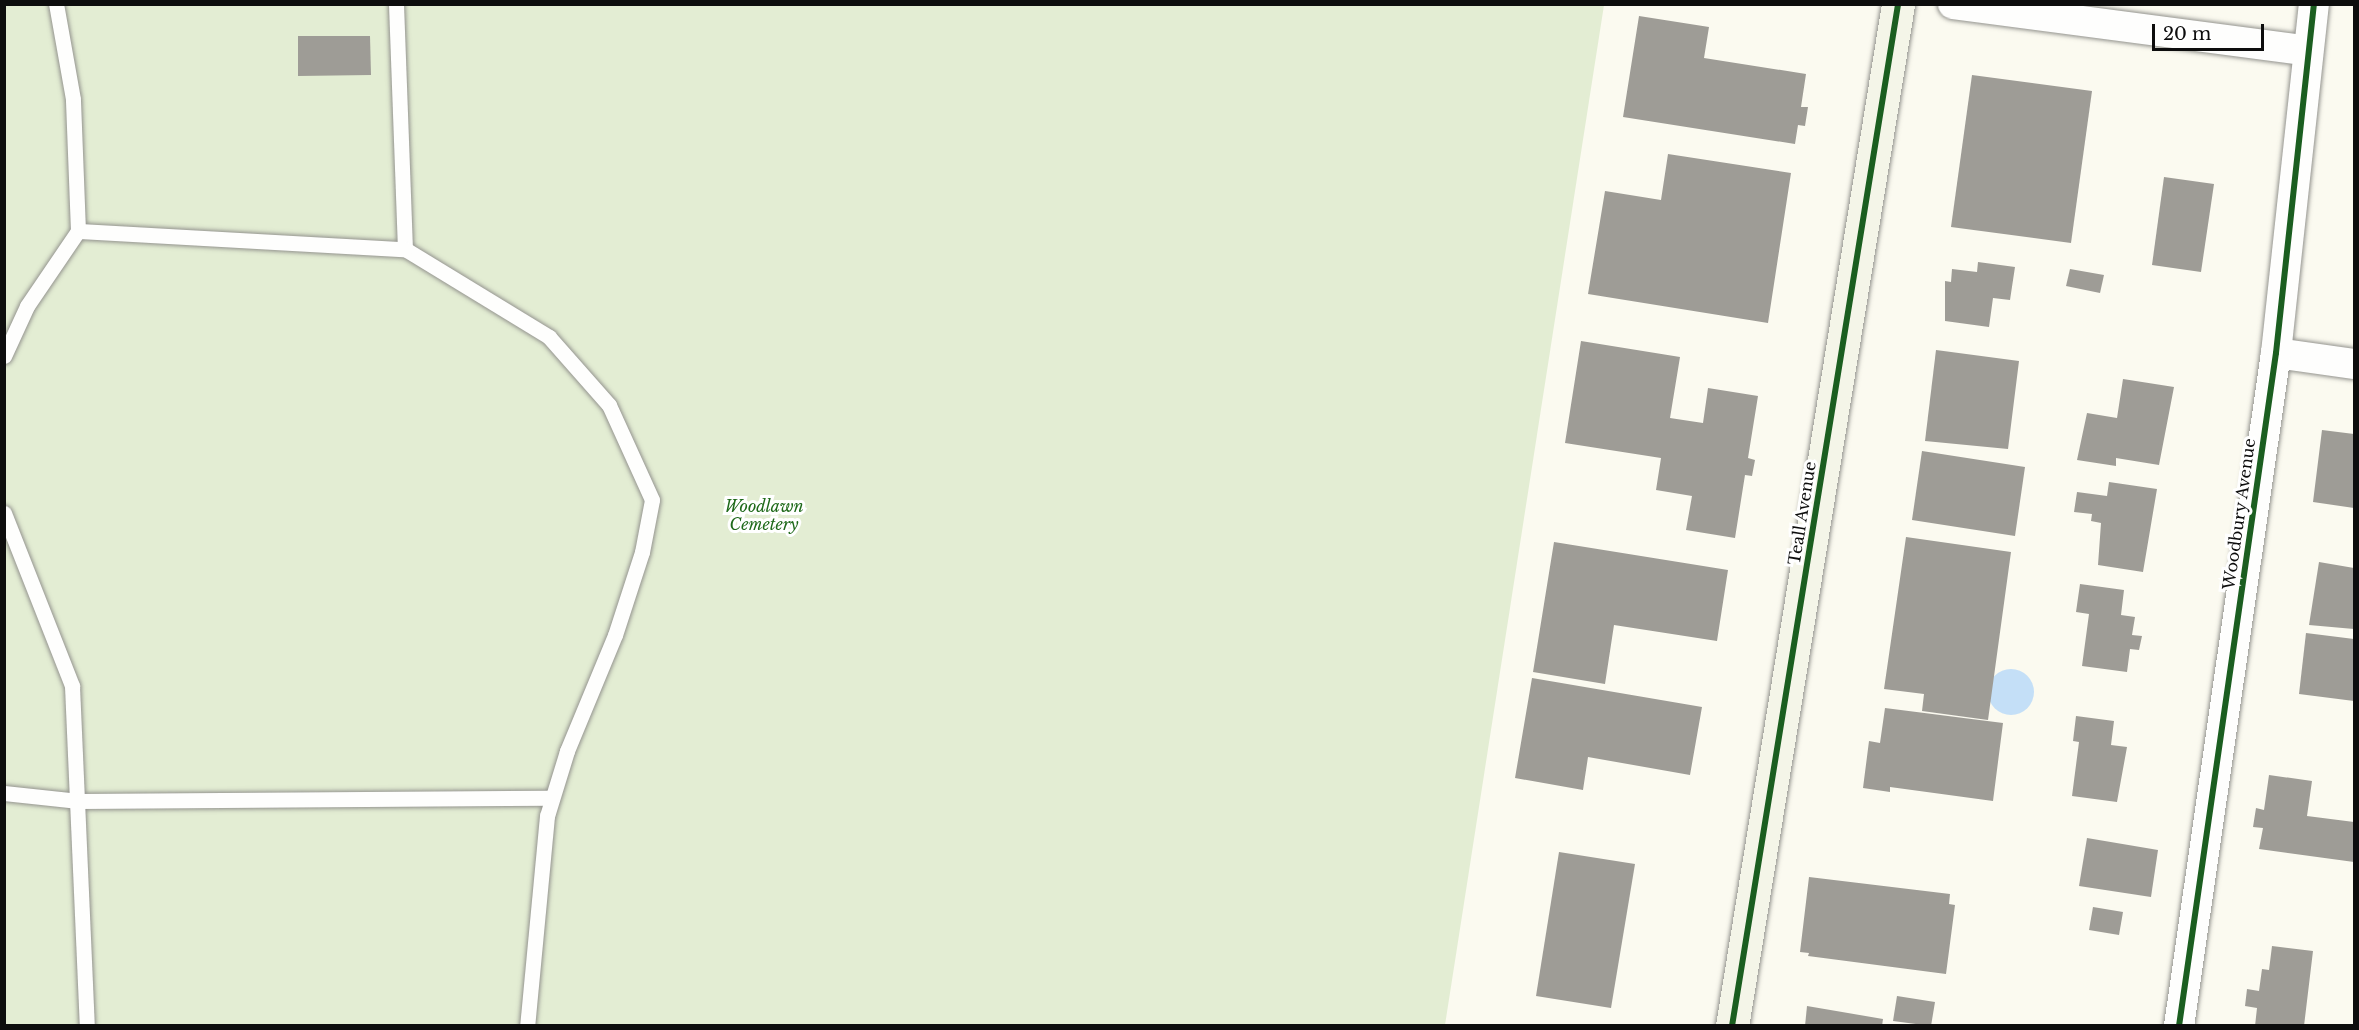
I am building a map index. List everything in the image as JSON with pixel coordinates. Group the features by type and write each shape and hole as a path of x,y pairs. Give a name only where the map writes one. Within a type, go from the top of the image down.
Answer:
{"street":[{"name":"Teall Avenue","path":"1732,1026 1898,4"},
{"path":"1953,4 2307,51"},
{"name":"Woodbury Avenue","path":"2179,1026 2276,353 2307,51 2314,4"},
{"path":"2276,353 2355,364"}],"lane":[{"path":"4,356 27,306 78,231 73,99 56,4"},
{"path":"396,4 405,249"},
{"path":"78,231 405,249 549,337 609,405 652,500 642,552 615,635 567,751 547,816 527,1026"},
{"path":"4,513 72,686 79,801 87,1026"},
{"path":"4,793 79,801 552,798"}],"green space":[{"name":"Woodlawn Cemetery","path":"5,5 1604,5 1445,1025 5,1026"}],"water":[{"path":"2011,669 2027,676 2034,692 2027,708 2011,715 1995,708 1988,692 1995,676"}],"building":[{"path":"1639,16 1709,27 1704,58 1806,74 1801,107 1808,107 1805,126 1798,125 1795,144 1623,117"},
{"path":"298,36 370,36 371,75 298,76"},
{"path":"1972,75 2092,91 2071,243 1951,227"},
{"path":"1668,154 1791,173 1768,323 1588,294 1605,191 1661,200"},
{"path":"2164,177 2214,184 2201,272 2152,265"},
{"path":"1978,262 2015,267 2010,300 1993,298 1989,327 1945,321 1945,281 1951,282 1952,269 1977,272"},
{"path":"2070,269 2104,275 2100,293 2066,286"},
{"path":"1581,341 1680,357 1670,418 1703,423 1708,388 1758,396 1748,458 1755,460 1752,476 1745,475 1735,538 1686,530 1692,496 1656,490 1661,458 1565,443"},
{"path":"1936,350 2019,361 2008,449 1925,441"},
{"path":"2123,379 2174,387 2159,465 2116,458 2116,466 2077,460 2087,413 2117,418"},
{"path":"2322,430 2354,434 2354,508 2313,502"},
{"path":"1922,451 2025,467 2015,536 1912,520"},
{"path":"2109,482 2157,489 2143,572 2098,565 2101,523 2091,521 2092,514 2074,512 2077,492 2107,496"},
{"path":"1906,537 2011,552 1988,720 1922,711 1924,694 1884,689"},
{"path":"1554,542 1728,570 1717,641 1614,625 1605,684 1533,672"},
{"path":"2319,562 2354,568 2354,629 2309,625"},
{"path":"2080,584 2124,590 2121,615 2135,617 2132,635 2142,636 2139,650 2130,649 2127,672 2082,666 2089,614 2076,612"},
{"path":"2306,633 2354,639 2354,701 2299,694"},
{"path":"1532,678 1702,707 1690,775 1588,757 1583,790 1515,778"},
{"path":"1885,708 2003,723 1993,801 1890,787 1890,792 1863,788 1869,741 1880,743"},
{"path":"2076,716 2114,721 2111,745 2127,747 2117,802 2072,796 2079,742 2073,741"},
{"path":"2269,775 2312,781 2307,816 2354,822 2354,862 2259,849 2263,828 2253,827 2256,808 2264,810"},
{"path":"2087,838 2158,850 2151,897 2079,886"},
{"path":"1559,852 1635,864 1611,1008 1536,996"},
{"path":"1809,877 1950,894 1949,904 1955,905 1946,974 1808,956 1809,953 1800,952"},
{"path":"2093,907 2123,912 2119,935 2089,930"},
{"path":"2272,946 2313,951 2304,1026 2255,1026 2257,1008 2245,1006 2247,989 2259,991 2262,969 2269,970"},
{"path":"1897,996 1935,1002 1931,1026 1893,1021"},
{"path":"1807,1006 1883,1019 1882,1026 1805,1026"}],"cycle path":[{"path":"1732,1026 1898,4"},
{"path":"2179,1026 2276,353 2314,4"}]}
